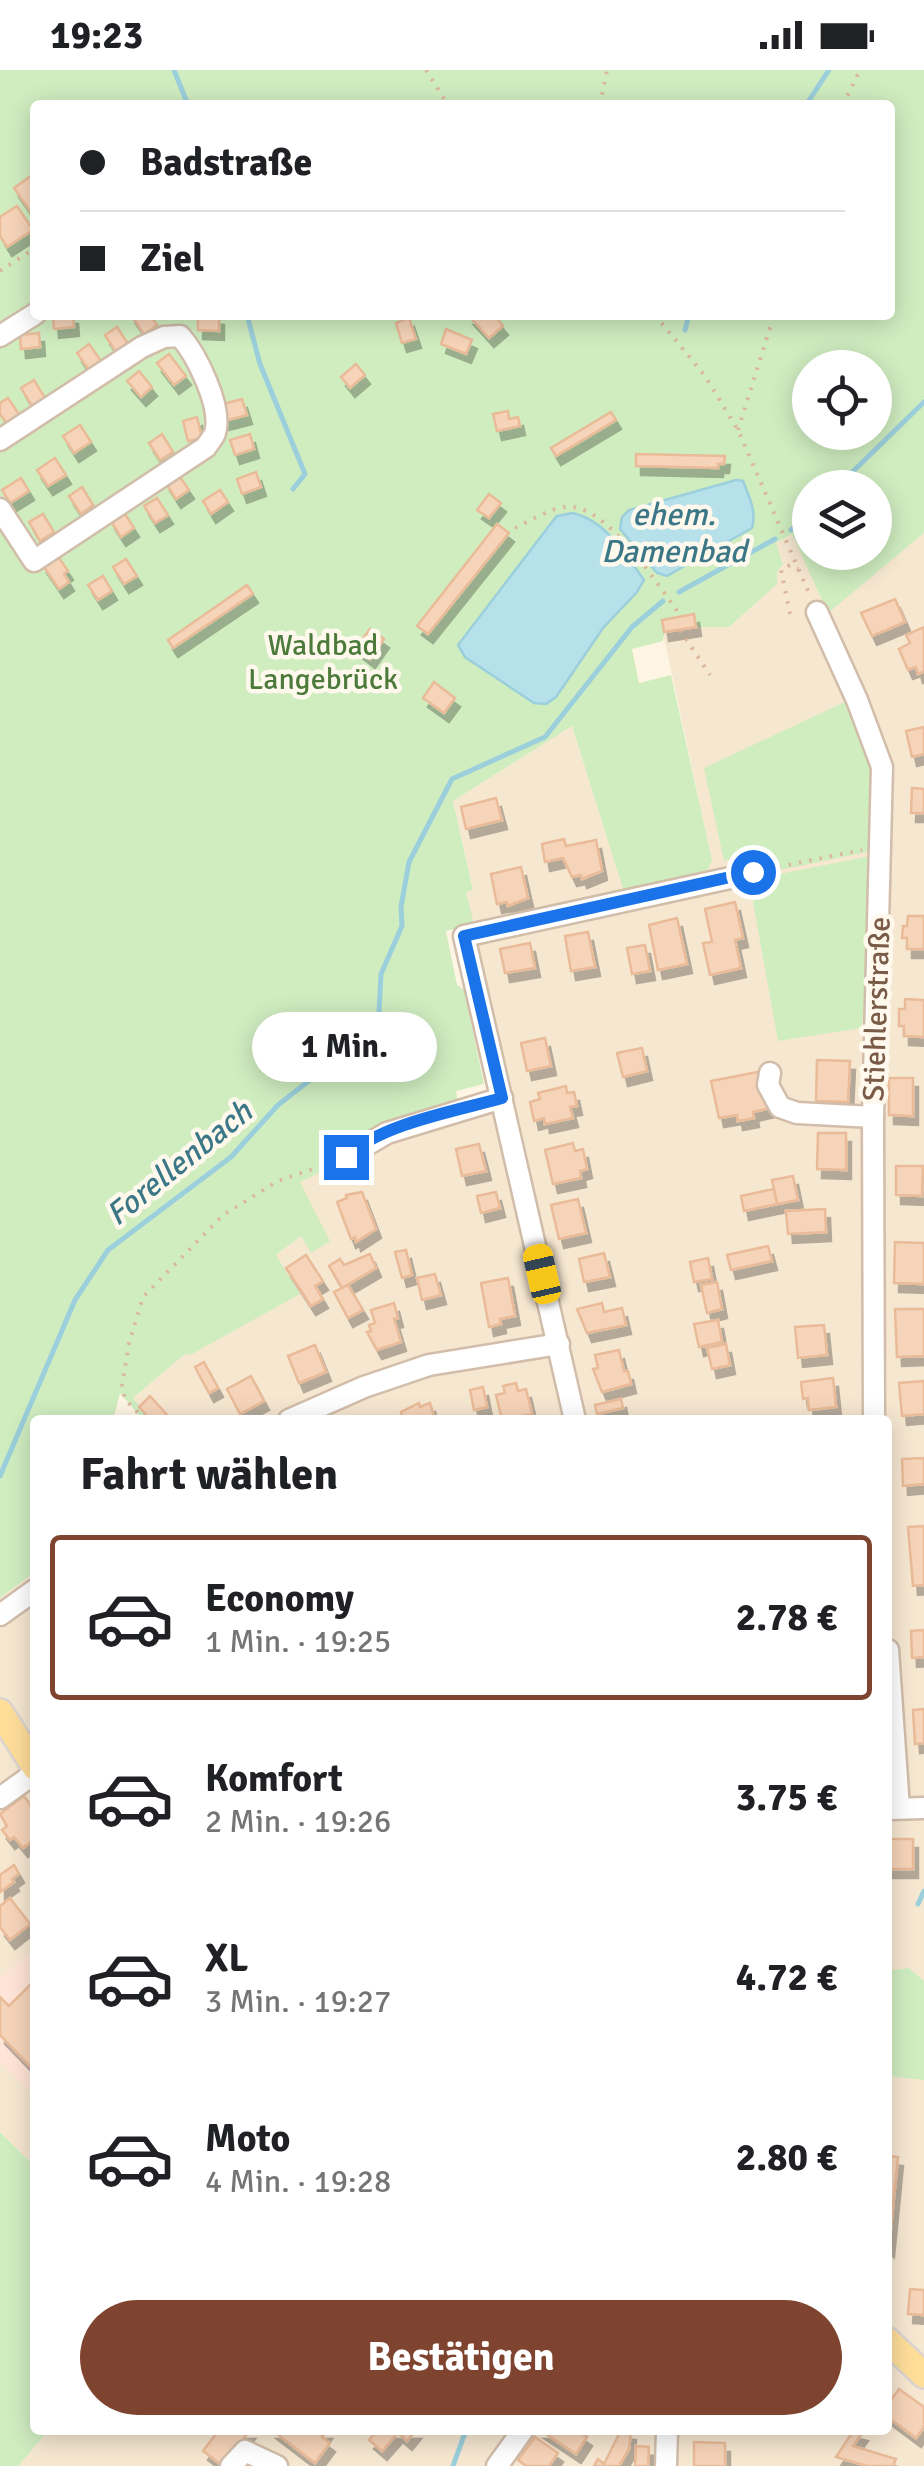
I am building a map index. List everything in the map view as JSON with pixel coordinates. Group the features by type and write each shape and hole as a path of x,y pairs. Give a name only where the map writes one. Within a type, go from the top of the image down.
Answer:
{"main road":[{"path":"0,1712 30,1762"},
{"path":"892,2344 924,2375"}],"street":[{"path":"0,336 30,317"},
{"path":"0,440 164,336 180,336 193,351 215,409 215,432 206,447 34,561 0,509"},
{"name":"Stiehlerstraße","path":"816,612 857,700 882,767 874,1117 874,1415"},
{"path":"574,1415 464,936 753,872"},
{"path":"770,1073 768,1085 780,1108 797,1114 874,1117"},
{"path":"346,1157 387,1134 502,1098"},
{"path":"300,1415 364,1387 429,1365 559,1344"},
{"path":"0,1614 30,1593"},
{"path":"0,1798 30,1774"},
{"path":"892,1776 893,1808 924,1808"},
{"path":"497,2466 519,2435"},
{"path":"666,2435 666,2466"},
{"path":"231,2466 245,2451 277,2466"}],"path":[{"path":"426,70 445,100"},
{"path":"601,100 607,70"},
{"path":"845,100 860,70"},
{"path":"1,269 30,251"},
{"path":"659,320 706,376 738,430 792,555"},
{"path":"738,430 772,320"},
{"path":"516,528 566,507 592,511 637,558 676,608 678,617"},
{"path":"790,614 781,570 792,566"},
{"path":"798,570 816,612"},
{"path":"680,630 710,675"},
{"path":"753,872 881,846"},
{"path":"141,1415 126,1398 122,1386 143,1297 223,1215 278,1182 346,1157"}],"shaded area":[{"path":"924,533 924,2466 18,2466 45,2435 892,2435 892,1415 146,1415 132,1399 185,1354 300,1293 275,1256 301,1236 299,1182 338,1164 343,1150 502,1098 466,892 473,889 453,801 572,726 624,891 712,860 663,633 792,535 792,570 809,570 828,612 879,570 892,570 892,559"},
{"path":"30,1576 30,2162 0,2132 0,1598"},
{"path":"30,1953 30,2092 0,2062 0,1977"}],"green space":[{"path":"0,70 924,70 924,533 892,560 892,470 792,470 792,534 776,543 783,564 777,572 777,584 729,627 664,633 663,641 632,649 639,683 671,675 712,860 707,871 624,892 572,726 453,801 473,890 466,892 474,924 446,931 457,985 464,990 484,1084 456,1091 458,1102 344,1150 339,1164 300,1182 330,1241 311,1253 301,1236 276,1255 300,1294 190,1355 185,1354 133,1398 147,1415 139,1415 120,1393 114,1415 30,1415 30,1576 0,1598"},
{"path":"808,570 880,570 828,613"},
{"path":"849,700 872,752 872,851 756,875 752,855 724,861 704,768"},
{"path":"875,855 872,983 865,985 862,1028 778,1041 749,880"},
{"path":"909,1968 924,1981 924,2080 892,2076 892,1970"},
{"path":"0,2132 30,2162 30,2435 45,2435 18,2466 0,2466"}],"water":[{"name":"ehem. Damenbad","path":"743,481 750,498 752,528 667,576 657,573 620,529 622,517 629,510"},
{"name":"Waldbad Langebrück","path":"572,513 604,530 644,580 603,628 556,697 546,704 534,703 465,657 458,645 557,516"}],"building":[{"path":"30,177 30,211 14,188"},
{"path":"17,206 30,232 7,247 0,236 0,217"},
{"path":"53,320 73,320 74,327 54,329"},
{"path":"134,320 154,320 157,325 144,334"},
{"path":"198,320 219,320 219,331 198,330"},
{"path":"410,320 416,339 402,343 396,323"},
{"path":"473,320 498,320 503,326 489,338"},
{"path":"117,327 128,344 116,352 105,335"},
{"path":"446,329 472,340 466,354 441,344"},
{"path":"39,333 40,347 21,349 20,335"},
{"path":"89,344 101,361 89,370 77,353"},
{"path":"169,354 186,376 174,385 157,363"},
{"path":"356,364 365,375 350,388 341,377"},
{"path":"139,371 152,387 141,397 127,381"},
{"path":"34,380 45,398 32,406 21,388"},
{"path":"8,398 20,416 7,424 0,414 0,403"},
{"path":"242,399 247,415 224,421 220,405"},
{"path":"508,411 509,419 518,417 520,426 497,431 493,414"},
{"path":"611,412 616,420 556,456 551,448"},
{"path":"197,417 202,438 188,441 183,421"},
{"path":"80,425 91,442 74,453 63,436"},
{"path":"162,434 173,452 160,460 149,443"},
{"path":"250,434 254,449 235,455 230,440"},
{"path":"636,454 725,456 724,464 718,464 718,468 636,466"},
{"path":"55,458 66,475 48,486 37,470"},
{"path":"256,472 261,487 242,494 237,479"},
{"path":"178,474 189,490 176,499 165,482"},
{"path":"21,478 29,491 10,503 2,490"},
{"path":"82,487 93,505 81,514 69,496"},
{"path":"220,490 228,502 211,514 203,501"},
{"path":"489,494 501,503 489,518 477,510"},
{"path":"157,498 168,515 155,523 144,506"},
{"path":"123,511 134,528 121,537 110,520"},
{"path":"43,514 54,532 40,541 29,522"},
{"path":"497,524 509,533 428,634 417,626"},
{"path":"57,555 68,571 64,574 69,582 59,589 42,564"},
{"path":"126,559 137,576 124,584 113,567"},
{"path":"103,576 112,591 98,600 88,585"},
{"path":"247,585 253,594 173,648 168,640"},
{"path":"895,599 905,622 872,636 861,613"},
{"path":"694,614 696,627 664,632 662,620"},
{"path":"924,627 924,671 918,674 916,667 908,670 899,649 910,643 906,635"},
{"path":"370,629 384,639 370,659 356,648"},
{"path":"434,682 455,698 444,713 423,698"},
{"path":"924,727 924,754 912,757 906,731"},
{"path":"912,788 924,789 924,813 911,813"},
{"path":"496,798 502,820 466,829 461,807"},
{"path":"564,839 566,846 596,840 602,871 582,879 581,875 572,877 563,858 545,862 542,844"},
{"path":"521,867 528,898 508,906 507,902 497,904 491,874"},
{"path":"735,902 743,938 735,940 741,968 710,975 703,943 712,942 705,909"},
{"path":"908,916 924,916 924,949 907,949 907,938 902,938"},
{"path":"677,918 687,964 658,970 649,925"},
{"path":"588,932 595,967 571,971 565,936"},
{"path":"530,943 535,968 505,973 500,949"},
{"path":"645,945 650,971 632,974 627,948"},
{"path":"905,999 924,1000 924,1037 904,1036 904,1026 899,1026 899,1009 905,1009"},
{"path":"545,1038 551,1066 527,1071 521,1043"},
{"path":"642,1048 647,1071 623,1077 617,1053"},
{"path":"817,1060 850,1061 848,1102 816,1101"},
{"path":"763,1071 770,1108 753,1112 754,1118 719,1118 711,1081"},
{"path":"889,1078 913,1078 913,1116 889,1115"},
{"path":"566,1086 567,1093 574,1092 577,1106 570,1107 573,1118 545,1124 544,1118 534,1121 530,1102 540,1099 538,1093"},
{"path":"818,1133 846,1133 846,1170 817,1169"},
{"path":"573,1143 575,1151 583,1149 587,1169 580,1171 581,1178 553,1184 545,1150"},
{"path":"479,1144 486,1171 462,1176 456,1149"},
{"path":"896,1166 923,1166 922,1196 896,1195"},
{"path":"793,1176 798,1200 777,1204 772,1180"},
{"path":"774,1189 777,1204 744,1211 741,1196"},
{"path":"362,1192 376,1229 356,1242 355,1237 351,1239 337,1202 346,1195"},
{"path":"496,1192 500,1208 481,1213 477,1196"},
{"path":"578,1199 586,1233 559,1239 551,1205"},
{"path":"825,1209 826,1232 788,1234 786,1211"},
{"path":"895,1242 924,1243 924,1284 894,1283"},
{"path":"768,1246 772,1261 731,1270 727,1255"},
{"path":"406,1250 412,1275 402,1278 395,1252"},
{"path":"604,1253 610,1277 584,1282 579,1259"},
{"path":"370,1254 376,1268 342,1288 329,1266 340,1259 344,1265"},
{"path":"306,1255 323,1281 315,1286 323,1299 311,1306 286,1268"},
{"path":"708,1258 712,1279 694,1282 690,1262"},
{"path":"435,1274 441,1295 422,1300 417,1278"},
{"path":"508,1278 515,1316 500,1319 501,1324 489,1327 481,1283"},
{"path":"717,1282 722,1309 707,1313 701,1285"},
{"path":"348,1285 363,1310 348,1318 334,1292"},
{"path":"394,1303 401,1342 377,1350 367,1332 371,1331 369,1325 375,1323 371,1310"},
{"path":"602,1303 604,1312 622,1308 626,1325 587,1333 577,1309"},
{"path":"895,1309 924,1309 924,1356 897,1357"},
{"path":"718,1320 722,1342 699,1347 694,1324"},
{"path":"824,1325 827,1355 798,1358 795,1327"},
{"path":"726,1344 730,1365 712,1369 707,1348"},
{"path":"315,1345 326,1372 299,1383 288,1356"},
{"path":"619,1350 631,1384 602,1392 593,1369 598,1368 595,1355"},
{"path":"204,1362 218,1388 209,1393 195,1367"},
{"path":"251,1376 264,1401 240,1414 227,1389"},
{"path":"833,1378 836,1407 809,1410 801,1382"},
{"path":"924,1381 924,1414 902,1416 899,1383"},
{"path":"516,1383 518,1391 526,1389 532,1414 501,1415 496,1395 505,1393 503,1386"},
{"path":"483,1387 487,1407 474,1410 470,1390"},
{"path":"150,1396 167,1415 146,1415 139,1407"},
{"path":"621,1399 623,1408 597,1414 595,1405"},
{"path":"419,1403 420,1407 430,1403 434,1415 402,1415"},
{"path":"924,1458 924,1484 903,1486 902,1459"},
{"path":"924,1526 924,1585 913,1586 908,1527"},
{"path":"924,1630 924,1657 912,1658 911,1631"},
{"path":"924,1709 924,1743 915,1744 913,1710"},
{"path":"24,1796 30,1804 30,1843 23,1848 14,1837 10,1840 2,1830 7,1826 0,1814"},
{"path":"892,1839 913,1839 913,1869 892,1869"},
{"path":"14,1865 19,1874 0,1892 0,1875"},
{"path":"10,1898 30,1924 10,1940 0,1927 0,1906"},
{"path":"30,1985 30,2066 0,2035 0,1997 9,2006"},
{"path":"892,2156 898,2157 892,2218"},
{"path":"910,2289 924,2290 924,2315 908,2314"},
{"path":"899,2389 924,2407 924,2427 916,2438 892,2420 892,2399"},
{"path":"215,2435 246,2435 223,2466 203,2451"},
{"path":"279,2435 323,2435 330,2443 315,2463"},
{"path":"374,2435 396,2435 382,2451 369,2440"},
{"path":"548,2435 584,2435 587,2437 576,2454"},
{"path":"618,2435 631,2435 629,2449 619,2466 594,2466 598,2459 604,2464"},
{"path":"851,2435 861,2435 853,2446 896,2459 893,2466 867,2466 836,2457"},
{"path":"535,2437 558,2453 549,2466 526,2466 518,2460"},
{"path":"694,2442 725,2443 725,2466 694,2466"},
{"path":"636,2446 649,2447 648,2466 635,2466"}],"waterway":[{"path":"174,70 186,100"},
{"path":"809,100 829,70"},
{"path":"248,320 260,364 305,474 293,489"},
{"path":"685,330 688,320"},
{"name":"Forellenbach","path":"854,470 924,402"},
{"name":"Forellenbach","path":"679,592 775,539"},
{"name":"Forellenbach","path":"0,1476 75,1300 108,1250 231,1157 278,1105 310,1080 379,1013 381,974 402,926 401,907 409,862 452,779 545,737 632,627 663,601"},
{"path":"918,1904 924,1891"},
{"path":"453,2466 464,2435"}],"route":[{"path":"346,1157 387,1134 502,1098 464,936 753,872"}]}
